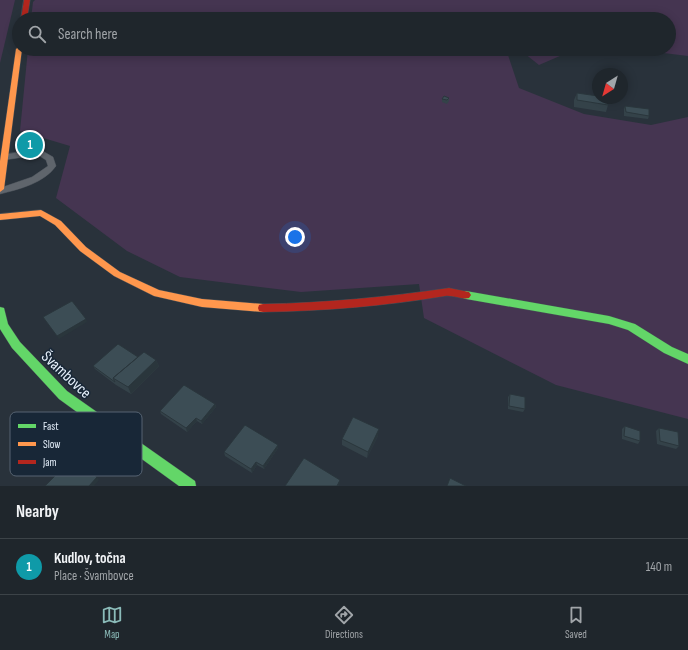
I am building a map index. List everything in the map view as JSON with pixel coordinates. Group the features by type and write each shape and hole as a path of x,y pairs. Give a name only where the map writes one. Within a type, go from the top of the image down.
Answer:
{"street":[{"path":"25,12 27,0"},
{"path":"0,190 18,56"},
{"path":"0,217 40,213 58,223 83,249 117,274 157,292 202,303 257,308 313,307 396,300 448,292 609,320 631,327 668,350 688,358"},
{"name":"Švambovce","path":"0,311 3,325 16,345 63,395 87,412"},
{"name":"Švambovce","path":"142,452 190,486"}],"lane":[{"path":"0,190 38,178 47,173 52,166 50,160 39,152 4,157"}],"shaded area":[{"path":"0,0 15,0 12,12 0,63"},
{"path":"35,0 688,0 688,56 676,55 676,12 32,12 33,2"},
{"path":"27,56 508,56 519,88 584,114 651,125 688,117 688,419 556,385 424,318 419,284 301,292 180,277 127,251 56,198 70,146 20,131"},
{"path":"528,56 560,56 539,65"}],"building":[{"path":"577,93 592,95 592,102 577,100"},
{"path":"444,96 449,98 447,100 442,99"},
{"path":"625,106 649,109 649,116 626,112"},
{"path":"72,301 86,319 57,336 43,317"},
{"path":"118,344 138,357 113,378 115,382 93,366"},
{"path":"144,352 156,360 128,387 113,378"},
{"path":"184,385 215,404 201,421 196,418 186,428 160,411"},
{"path":"510,394 525,397 525,409 509,406"},
{"path":"353,417 379,429 368,452 342,439"},
{"path":"245,425 278,445 263,466 256,462 251,469 224,452"},
{"path":"625,426 640,431 640,441 624,436"},
{"path":"659,428 678,432 679,446 660,441"},
{"path":"304,458 340,480 337,486 285,486"},
{"path":"55,476 97,477 89,486 45,486"},
{"path":"450,478 466,486 447,486"}],"traffic: fast":[{"path":"466,295 609,320 631,327 668,350 688,359"},
{"path":"0,311 3,325 16,345 63,395 87,412"},
{"path":"142,452 190,486"}],"traffic: slow":[{"path":"0,189 18,56"},
{"path":"0,217 41,213 58,223 83,249 117,274 157,293 202,303 263,308"}],"traffic: jam":[{"path":"25,12 27,0"},
{"path":"263,308 313,307 396,300 449,292 466,295"}],"place":[{"name":"Kudlov, točna","path":"30,145"}]}
